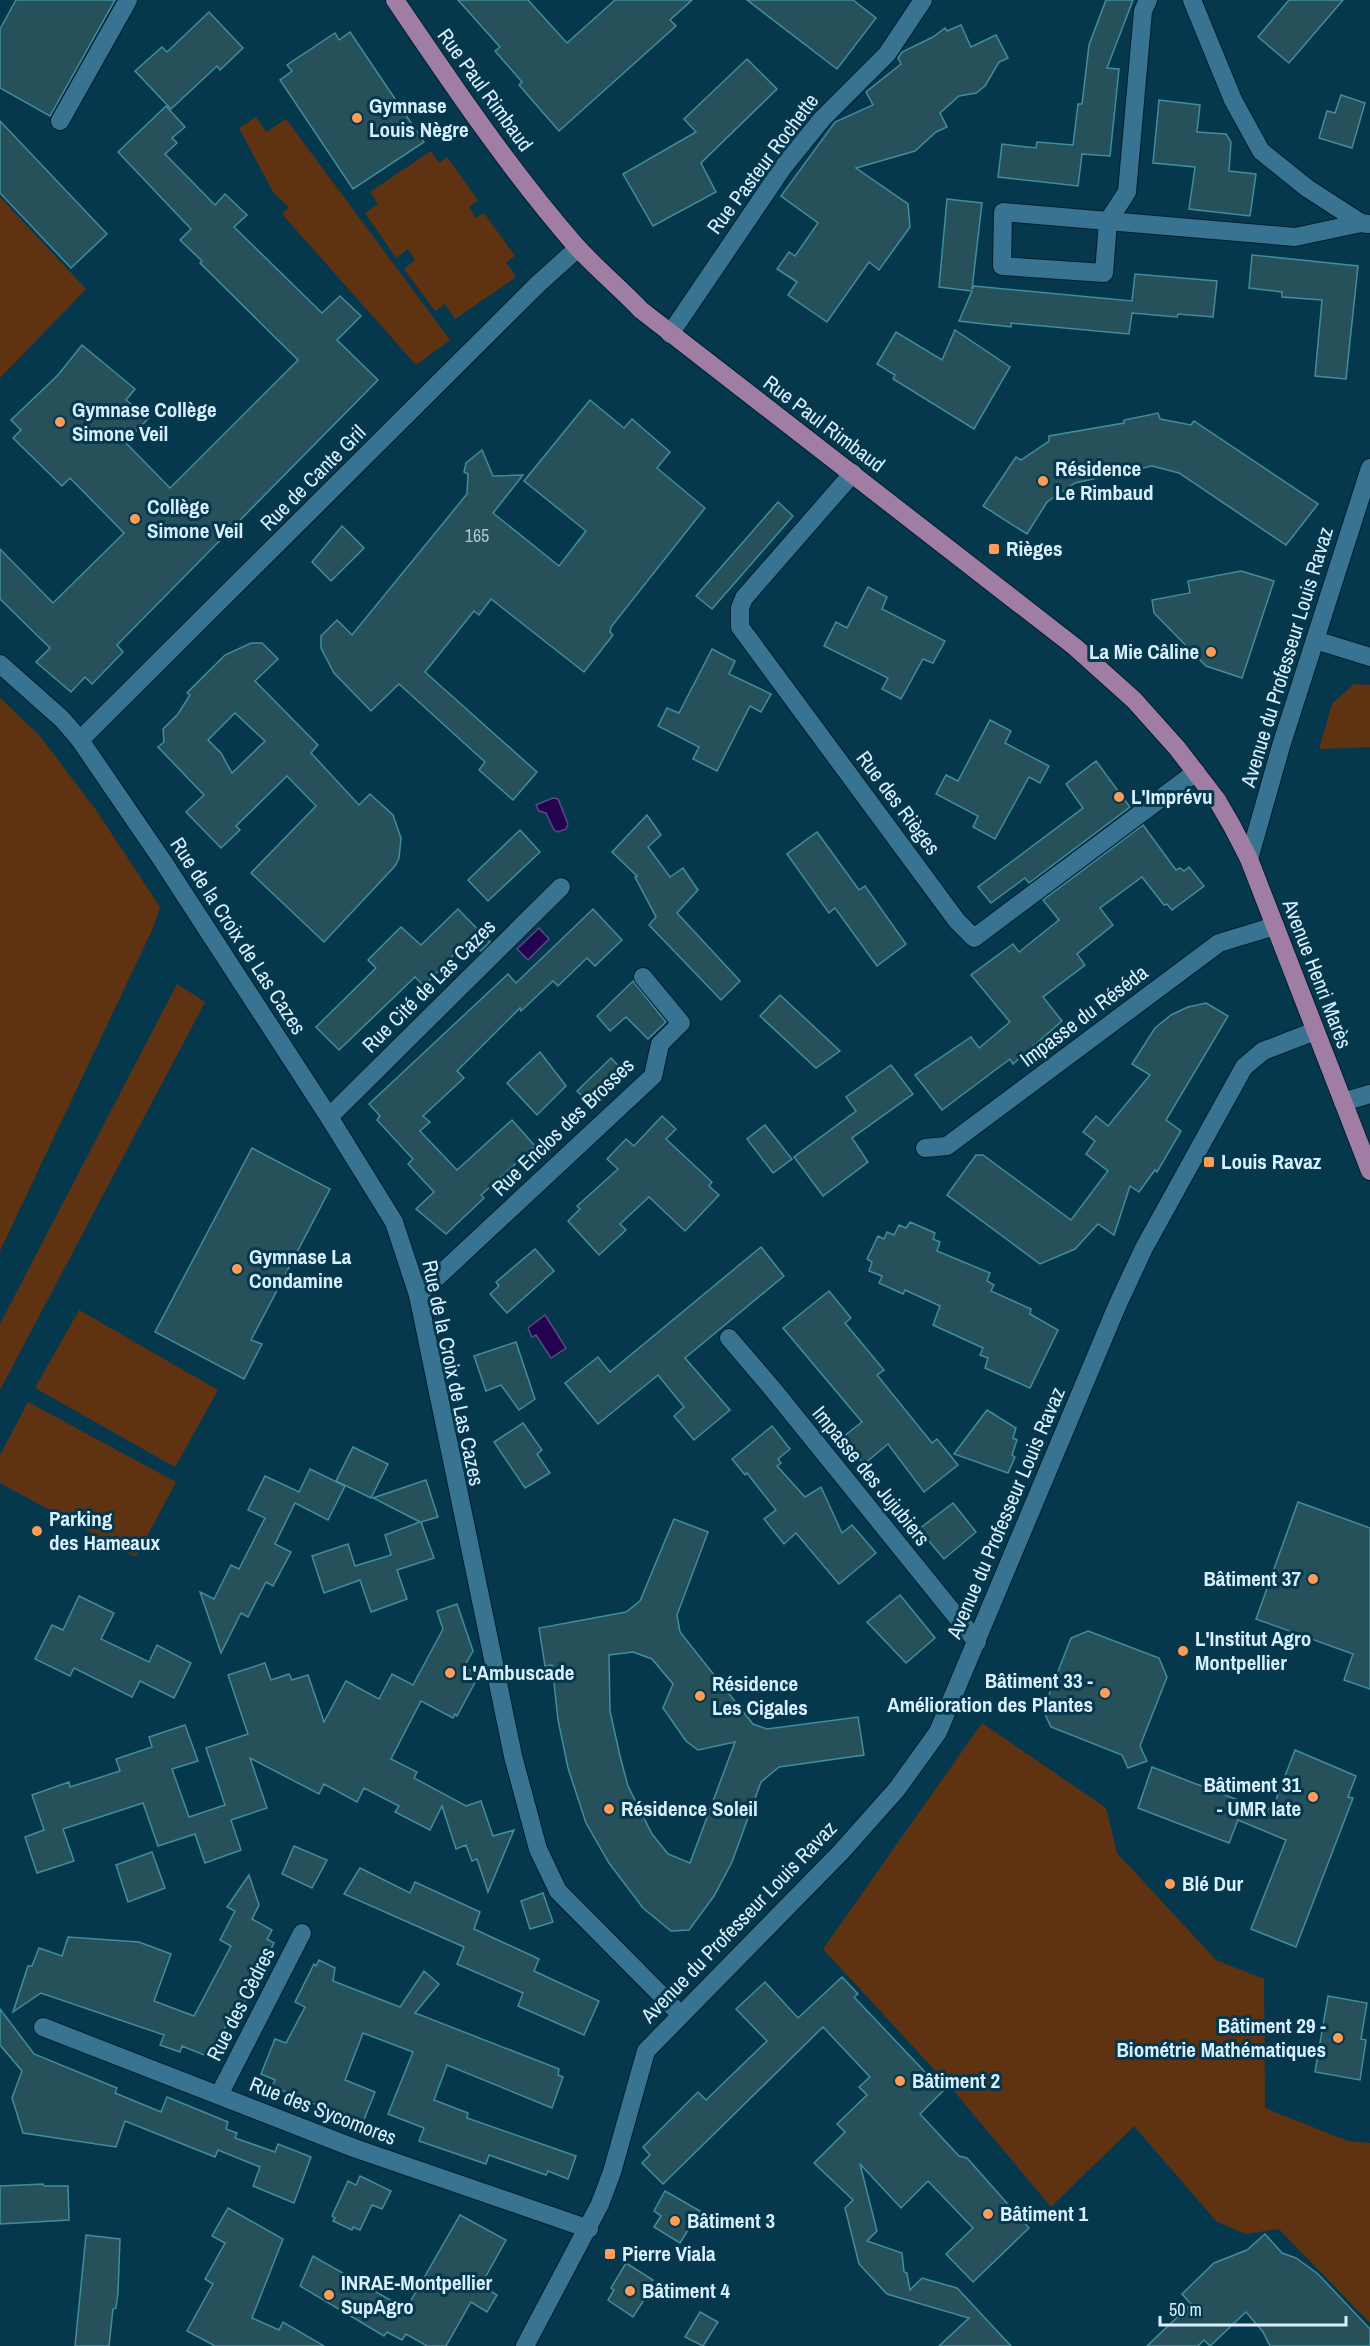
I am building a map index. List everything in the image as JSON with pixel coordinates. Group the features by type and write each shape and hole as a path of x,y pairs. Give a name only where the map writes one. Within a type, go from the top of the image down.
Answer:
{"main road":[{"name":"Rue Paul Rimbaud","path":"395,0 539,202 578,248 670,334 853,473 1075,647 1134,700 1217,800 1249,859"},
{"name":"Avenue Henri Marès","path":"1249,859 1370,1172"}],"street":[{"path":"60,122 128,0"},
{"name":"Rue Pasteur Rochette","path":"670,334 784,166 822,118 887,54 923,0"},
{"path":"1148,0 1143,11 1127,192 1108,221 1104,273 1002,266 1003,212 1108,221 1295,237 1365,224"},
{"path":"1195,2 1233,100 1261,151 1307,188 1365,224"},
{"name":"Rue de Cante Gril","path":"80,740 538,284 578,248"},
{"name":"Avenue du Professeur Louis Ravaz","path":"1249,859 1370,468"},
{"name":"Rue des Rièges","path":"853,473 744,598 740,608 740,627 957,921 974,938 1196,772"},
{"path":"1315,640 1370,657"},
{"name":"Rue de la Croix de Las Cazes","path":"0,664 62,719 80,740 162,860 329,1117 394,1222 418,1295 457,1492 520,1786 538,1849 558,1891 680,2014"},
{"name":"Rue Cité de Las Cazes","path":"329,1117 561,887"},
{"name":"Impasse du Réséda","path":"925,1148 947,1146 1219,944 1275,926"},
{"name":"Rue Enclos des Brosses","path":"418,1295 653,1076 660,1044 681,1023 643,977"},
{"name":"Avenue du Professeur Louis Ravaz","path":"525,2346 589,2229 612,2172 646,2051 841,1852 897,1789 938,1732 978,1642 1117,1306 1144,1248 1249,1060 1263,1051 1315,1031"},
{"path":"1343,1102 1370,1094"},
{"name":"Impasse des Jujubiers","path":"729,1338 978,1642"},
{"name":"Rue des Cèdres","path":"219,2095 302,1933"},
{"name":"Rue des Sycomores","path":"44,2027 354,2148 589,2229"}],"shaded area":[{"path":"256,117 266,132 286,119 450,340 416,365 282,214 289,207 273,192 239,128"},
{"path":"431,151 439,163 447,157 478,200 469,207 476,218 484,213 515,256 506,262 516,277 455,319 445,304 435,311 404,269 415,260 408,249 396,258 365,213 378,204 370,192"},
{"path":"0,197 86,289 0,378"},
{"path":"1354,684 1370,685 1370,747 1319,749 1332,704"},
{"path":"0,698 39,735 96,810 160,907 153,928 0,1251"},
{"path":"553,798 558,799 568,824 566,829 558,832 554,830 546,813 539,811 536,805"},
{"path":"539,928 549,939 528,960 517,949"},
{"path":"177,984 205,1002 0,1390 0,1324"},
{"path":"79,1310 218,1390 175,1467 35,1388"},
{"path":"545,1315 566,1348 551,1358 536,1335 532,1337 528,1328"},
{"path":"28,1402 176,1482 136,1557 0,1483 0,1455"},
{"path":"982,1723 1106,1808 1117,1853 1216,1960 1264,1979 1265,2108 1348,2141 1370,2143 1370,2323 1279,2229 1245,2234 1216,2221 1134,2126 1051,2207 953,2090 823,1949"}],"building":[{"path":"16,0 115,0 50,116 0,88 0,29"},
{"path":"458,0 528,0 567,43 615,0 692,0 670,20 676,26 559,131 519,85 522,82 495,51 500,47"},
{"path":"747,0 853,0 876,18 837,69"},
{"path":"1106,0 1133,0 1107,68 1119,69 1110,156 1082,154 1078,186 998,177 1002,144 1036,148 1037,142 1073,145 1078,104 1082,104 1089,45"},
{"path":"1289,0 1343,0 1289,63 1258,37"},
{"path":"209,12 243,48 220,70 217,66 171,109 135,71 162,47 167,52"},
{"path":"961,25 971,47 996,35 1008,58 999,62 985,86 976,93 959,96 940,113 947,127 936,132 915,151 856,168 908,204 910,227 879,270 869,262 827,322 788,295 797,282 777,269 789,252 795,256 818,223 781,196 835,122 873,105 866,92 901,64 898,58 902,52 933,37 945,28 947,31"},
{"name":"Gymnase Louis Nègre","path":"350,32 424,142 353,189 280,80 292,71 287,65 335,33 339,40"},
{"path":"747,59 777,89 701,163 716,192 653,226 623,174 696,132 684,119"},
{"path":"1341,95 1365,103 1352,148 1319,138 1327,111 1335,113"},
{"path":"1159,100 1200,105 1197,132 1226,134 1231,142 1229,171 1256,174 1250,216 1189,209 1195,167 1153,163"},
{"path":"166,106 185,127 172,138 177,143 165,154 215,205 225,194 247,215 234,227 322,313 340,296 361,316 337,340 378,380 117,645 123,652 92,684 85,677 71,692 36,662 50,648 0,599 0,549 53,603 124,533 70,478 62,486 13,438 21,430 11,420 58,375 82,345 135,389 126,400 149,418 125,442 170,488 298,360 200,263 202,261 180,240 191,229 118,152"},
{"path":"0,121 107,234 71,268 0,193"},
{"path":"947,199 982,203 972,289 974,286 1132,301 1135,274 1217,281 1213,317 1132,313 1129,334 1011,323 1011,327 959,321 972,291 939,287"},
{"path":"1252,255 1358,266 1346,379 1315,376 1322,300 1282,297 1282,292 1249,288"},
{"path":"955,330 1010,367 974,429 893,379 895,375 877,364 896,332 942,360"},
{"path":"590,400 624,428 632,419 670,452 657,468 705,508 611,627 610,632 613,635 584,672 491,599 479,615 474,611 425,672 537,772 513,800 479,770 485,762 399,684 371,711 334,673 321,648 321,636 337,620 352,635 467,494 468,474 464,472 466,463 482,450 493,476 523,475 493,513 559,566 586,531 524,481"},
{"name":"Résidence Le Rimbaud","path":"1158,413 1160,419 1191,425 1194,421 1318,504 1286,545 1179,473 1152,466 1075,483 1047,502 1027,534 983,506 1016,457 1021,460 1049,441 1049,436 1124,423 1124,420"},
{"path":"778,502 793,516 712,609 696,596"},
{"path":"342,526 364,548 331,581 312,562"},
{"path":"1241,571 1274,581 1242,678 1206,666 1154,613 1152,600 1190,593 1188,581"},
{"path":"868,587 887,597 882,609 945,641 933,663 923,659 901,699 882,689 888,678 824,646 836,622 847,628"},
{"path":"251,643 262,643 278,659 255,681 318,745 311,753 359,805 370,794 393,815 401,838 399,858 395,866 324,942 251,873 316,806 287,776 236,826 240,830 221,848 186,812 204,795 158,747 164,742 163,729 178,714 190,695 187,693 225,655","holes":["235,713 265,741 232,773 221,753 208,740"]},
{"path":"712,649 735,661 729,674 771,694 761,712 750,706 717,771 693,759 699,747 658,726 667,708 679,713"},
{"path":"990,720 1011,731 1005,743 1049,766 1040,783 1029,777 995,839 973,827 978,816 936,794 946,775 958,781"},
{"path":"1096,761 1130,807 1029,883 1025,878 991,903 978,887 1083,808 1066,784"},
{"path":"647,815 661,835 648,847 670,877 683,868 698,890 677,913 740,981 721,1000 649,925 656,917 635,877 637,876 612,852"},
{"path":"1143,825 1176,870 1180,868 1184,871 1189,867 1204,886 1172,910 1167,904 1164,905 1142,877 1100,908 1113,925 1077,954 1085,965 1043,997 1062,1021 1013,1064 1010,1059 942,1110 915,1075 971,1037 979,1048 1010,1022 971,975 1013,944 1019,952 1059,920 1043,900"},
{"path":"520,830 540,852 488,901 468,880"},
{"path":"817,832 859,890 865,886 906,944 877,966 835,908 829,913 787,854"},
{"path":"458,909 490,942 481,951 466,942 424,986 415,977 339,1050 316,1027 376,968 368,960 401,927 421,945"},
{"path":"593,909 622,940 595,966 587,958 558,986 553,981 521,1011 520,1008 457,1071 464,1078 423,1116 430,1122 420,1131 457,1170 512,1120 535,1146 481,1195 484,1198 446,1234 416,1209 434,1192 408,1164 413,1159 377,1120 380,1116 369,1104 508,974 516,983"},
{"path":"633,981 666,1022 648,1039 626,1017 610,1031 597,1016"},
{"path":"780,995 840,1051 816,1068 760,1016"},
{"path":"1206,1003 1228,1016 1166,1120 1181,1131 1157,1172 1155,1170 1139,1192 1130,1186 1114,1235 1098,1224 1075,1249 1040,1264 947,1195 976,1155 983,1155 1071,1220 1108,1171 1086,1154 1095,1141 1083,1132 1096,1116 1108,1126 1150,1075 1132,1064 1155,1028 1171,1015 1188,1007"},
{"path":"540,1052 566,1086 537,1115 507,1083"},
{"path":"611,1058 627,1075 593,1107 577,1091"},
{"path":"891,1065 913,1094 852,1138 868,1162 823,1196 794,1157 856,1111 846,1097"},
{"path":"662,1116 676,1129 666,1139 712,1182 709,1186 719,1195 685,1231 649,1197 620,1224 626,1230 599,1255 568,1221 580,1209 577,1206 618,1169 607,1159 626,1139 634,1146"},
{"path":"765,1125 792,1159 773,1173 747,1139"},
{"path":"252,1148 330,1189 251,1340 262,1344 244,1379 155,1332"},
{"path":"910,1222 935,1233 933,1239 940,1242 937,1251 990,1273 987,1281 994,1285 991,1291 1031,1309 1030,1314 1058,1330 1030,1388 985,1368 988,1358 980,1355 983,1348 933,1325 940,1306 905,1290 903,1294 879,1283 882,1276 869,1271 872,1262 867,1259 878,1236 884,1239 887,1232 894,1235 899,1225 906,1228"},
{"path":"761,1247 784,1276 685,1358 730,1410 694,1440 674,1416 684,1407 658,1375 598,1424 565,1383 598,1357 610,1372"},
{"path":"535,1249 554,1271 507,1313 490,1294 499,1286 496,1282"},
{"path":"829,1291 851,1318 845,1323 884,1370 877,1375 932,1443 937,1439 958,1465 924,1492 888,1444 864,1464 843,1437 862,1422 783,1328"},
{"path":"516,1342 535,1399 519,1410 501,1385 486,1391 474,1356"},
{"path":"987,1410 1016,1428 1013,1438 1017,1440 1012,1455 1015,1457 1008,1473 954,1454"},
{"path":"523,1423 542,1450 537,1454 550,1473 525,1488 494,1442"},
{"path":"772,1426 790,1449 778,1459 781,1463 777,1466 805,1497 821,1487 842,1533 852,1525 876,1553 839,1584 796,1533 784,1544 764,1519 776,1510 747,1473 745,1475 732,1459"},
{"path":"353,1447 388,1464 371,1498 336,1481"},
{"path":"310,1469 345,1486 328,1520 295,1503 275,1544 291,1552 273,1586 266,1582 248,1617 241,1613 221,1653 200,1592 214,1599 231,1565 239,1569 265,1518 248,1510 265,1476 299,1492"},
{"path":"426,1480 438,1517 421,1522 434,1558 397,1570 407,1599 371,1612 360,1580 324,1593 312,1556 348,1544 355,1566 391,1555 385,1535 420,1522 373,1498"},
{"name":"Bâtiment 37","path":"1298,1502 1370,1528 1370,1689 1344,1680 1353,1654 1256,1619"},
{"path":"953,1503 976,1532 944,1559 919,1529"},
{"path":"674,1519 708,1532 677,1615 680,1632 753,1724 767,1729 858,1717 864,1755 779,1767 761,1782 732,1862 714,1896 689,1930 671,1931 643,1908 609,1863 586,1823 568,1768 558,1720 552,1665 545,1666 539,1628 626,1612 640,1601","holes":["633,1652 652,1659 673,1684 663,1708 686,1741 698,1750 735,1742 690,1863 668,1854 652,1834 628,1786 610,1711 609,1655"]},
{"path":"900,1595 935,1638 906,1663 867,1622"},
{"path":"79,1596 114,1613 101,1639 149,1662 157,1645 191,1663 174,1698 140,1681 132,1697 74,1668 70,1676 35,1659 52,1625 63,1630"},
{"path":"457,1604 473,1651 464,1667 479,1675 457,1716 455,1714 453,1718 421,1701 391,1759 417,1772 414,1778 466,1806 481,1801 493,1836 514,1830 488,1892 477,1859 472,1861 466,1845 456,1849 442,1806 430,1830 395,1812 399,1806 364,1788 357,1802 324,1784 319,1794 250,1758 267,1808 231,1820 241,1850 205,1863 195,1834 158,1846 143,1803 63,1829 74,1861 37,1873 25,1837 44,1830 32,1795 69,1782 70,1787 120,1771 116,1759 152,1747 149,1737 185,1725 198,1761 172,1769 189,1817 225,1805 206,1748 248,1734 228,1675 265,1663 271,1680 289,1674 292,1680 308,1675 324,1722 346,1681 379,1699 392,1674 413,1685 443,1629 437,1611"},
{"name":"Bâtiment 33 - Amélioration des Plantes","path":"1088,1631 1159,1658 1167,1677 1140,1746 1147,1761 1128,1768 1122,1755 1051,1727 1043,1710 1071,1638"},
{"path":"1295,1750 1356,1776 1348,1797 1353,1798 1296,1947 1251,1929 1286,1840 1238,1820 1229,1843 1138,1808 1152,1767 1264,1810 1265,1807 1272,1810"},
{"path":"294,1846 327,1860 312,1888 282,1874"},
{"path":"152,1852 165,1888 128,1902 116,1865"},
{"path":"360,1868 410,1893 415,1882 480,1912 474,1929 539,1959 534,1971 599,2001 584,2035 518,2006 523,1993 457,1964 464,1947 344,1894"},
{"path":"249,1875 259,1905 252,1919 272,1930 267,1939 274,1943 236,2020 229,2016 214,2059 182,2046 180,2052 160,2045 164,2035 41,1993 13,2012 28,1966 32,1966 39,1948 62,1956 68,1937 139,1942 171,1954 154,2001 194,2016 231,1946 220,1940 235,1911 227,1907"},
{"path":"543,1893 553,1922 530,1929 521,1901"},
{"path":"319,1960 335,1968 333,1981 400,2007 424,1971 439,1984 415,2013 559,2069 558,2075 563,2077 552,2108 447,2065 434,2100 468,2113 467,2118 576,2156 568,2179 548,2171 546,2175 489,2155 486,2164 419,2141 424,2128 388,2114 413,2052 363,2033 345,2080 375,2092 363,2122 342,2112 338,2118 315,2108 317,2105 272,2086 275,2080 261,2074 275,2039 286,2043 305,2007 295,2002 314,1964 316,1966"},
{"path":"842,1977 858,1994 854,1997 943,2091 920,2114 959,2156 967,2158 1029,2228 973,2282 946,2254 973,2228 928,2181 901,2208 860,2164 877,2231 867,2241 902,2253 904,2272 907,2273 910,2290 922,2278 957,2288 1011,2346 939,2346 969,2318 887,2294 859,2264 845,2208 853,2200 814,2163 845,2132 837,2124 867,2095 859,2087 870,2077 823,2027 663,2184 642,2163 650,2155 643,2147 698,2092 706,2100 767,2041 736,2009 765,1982 798,2018"},
{"name":"Bâtiment 29 - Biométrie Mathématiques","path":"1328,1996 1367,2003 1361,2039 1366,2040 1360,2080 1315,2072"},
{"path":"0,2009 34,2054 117,2088 115,2093 161,2112 167,2097 228,2122 226,2129 237,2133 235,2138 275,2152 278,2144 311,2157 294,2203 253,2186 260,2167 218,2150 215,2157 125,2121 116,2147 23,2133 12,2098 22,2071 0,2045"},
{"path":"360,2176 391,2191 382,2209 372,2205 360,2230 353,2227 352,2230 333,2221 335,2218 332,2216 348,2181 356,2185"},
{"path":"43,2184 44,2186 68,2186 69,2220 0,2224 0,2186"},
{"name":"Bâtiment 3","path":"665,2191 700,2211 680,2243 654,2227 661,2216 654,2211"},
{"path":"228,2208 283,2239 252,2318 279,2330 283,2322 324,2346 215,2346 187,2331 213,2284 205,2279 225,2243 212,2236"},
{"path":"460,2215 506,2240 481,2285 497,2295 487,2312 471,2302 446,2346 427,2346 406,2334 402,2340 387,2332 384,2336 300,2286 313,2256 406,2309"},
{"path":"1265,2234 1282,2253 1296,2258 1318,2274 1370,2329 1370,2346 1270,2346 1263,2332 1246,2312 1210,2346 1204,2340 1198,2346 1147,2346 1191,2304 1182,2294 1214,2263 1247,2250"},
{"path":"86,2235 120,2239 118,2292 116,2308 113,2309 109,2346 75,2346"},
{"name":"Bâtiment 4","path":"626,2263 653,2280 646,2290 649,2292 633,2317 608,2300 614,2290 611,2288"},
{"path":"700,2312 718,2322 703,2346 685,2337"}],"place":[{"name":"Gymnase Louis Nègre","path":"357,118"},
{"name":"Gymnase Collège Simone Veil","path":"60,422"},
{"name":"Résidence Le Rimbaud","path":"1043,481"},
{"name":"Collège Simone Veil","path":"135,519"},
{"name":"Rièges","path":"994,549"},
{"name":"La Mie Câline","path":"1211,652"},
{"name":"L'Imprévu","path":"1119,797"},
{"name":"Louis Ravaz","path":"1209,1162"},
{"name":"Gymnase La Condamine","path":"237,1269"},
{"name":"Parking des Hameaux","path":"37,1531"},
{"name":"Bâtiment 37","path":"1313,1579"},
{"name":"L'Institut Agro Montpellier","path":"1183,1651"},
{"name":"L'Ambuscade","path":"450,1673"},
{"name":"Bâtiment 33 - Amélioration des Plantes","path":"1105,1693"},
{"name":"Résidence Les Cigales","path":"700,1696"},
{"name":"Bâtiment 31 - UMR Iate","path":"1313,1797"},
{"name":"Résidence Soleil","path":"609,1809"},
{"name":"Blé Dur","path":"1170,1884"},
{"name":"Bâtiment 29 - Biométrie Mathématiques","path":"1338,2038"},
{"name":"Bâtiment 2","path":"900,2081"},
{"name":"Bâtiment 1","path":"988,2214"},
{"name":"Bâtiment 3","path":"675,2221"},
{"name":"Pierre Viala","path":"610,2254"},
{"name":"Bâtiment 4","path":"630,2291"},
{"name":"INRAE-Montpellier SupAgro","path":"329,2295"}]}
